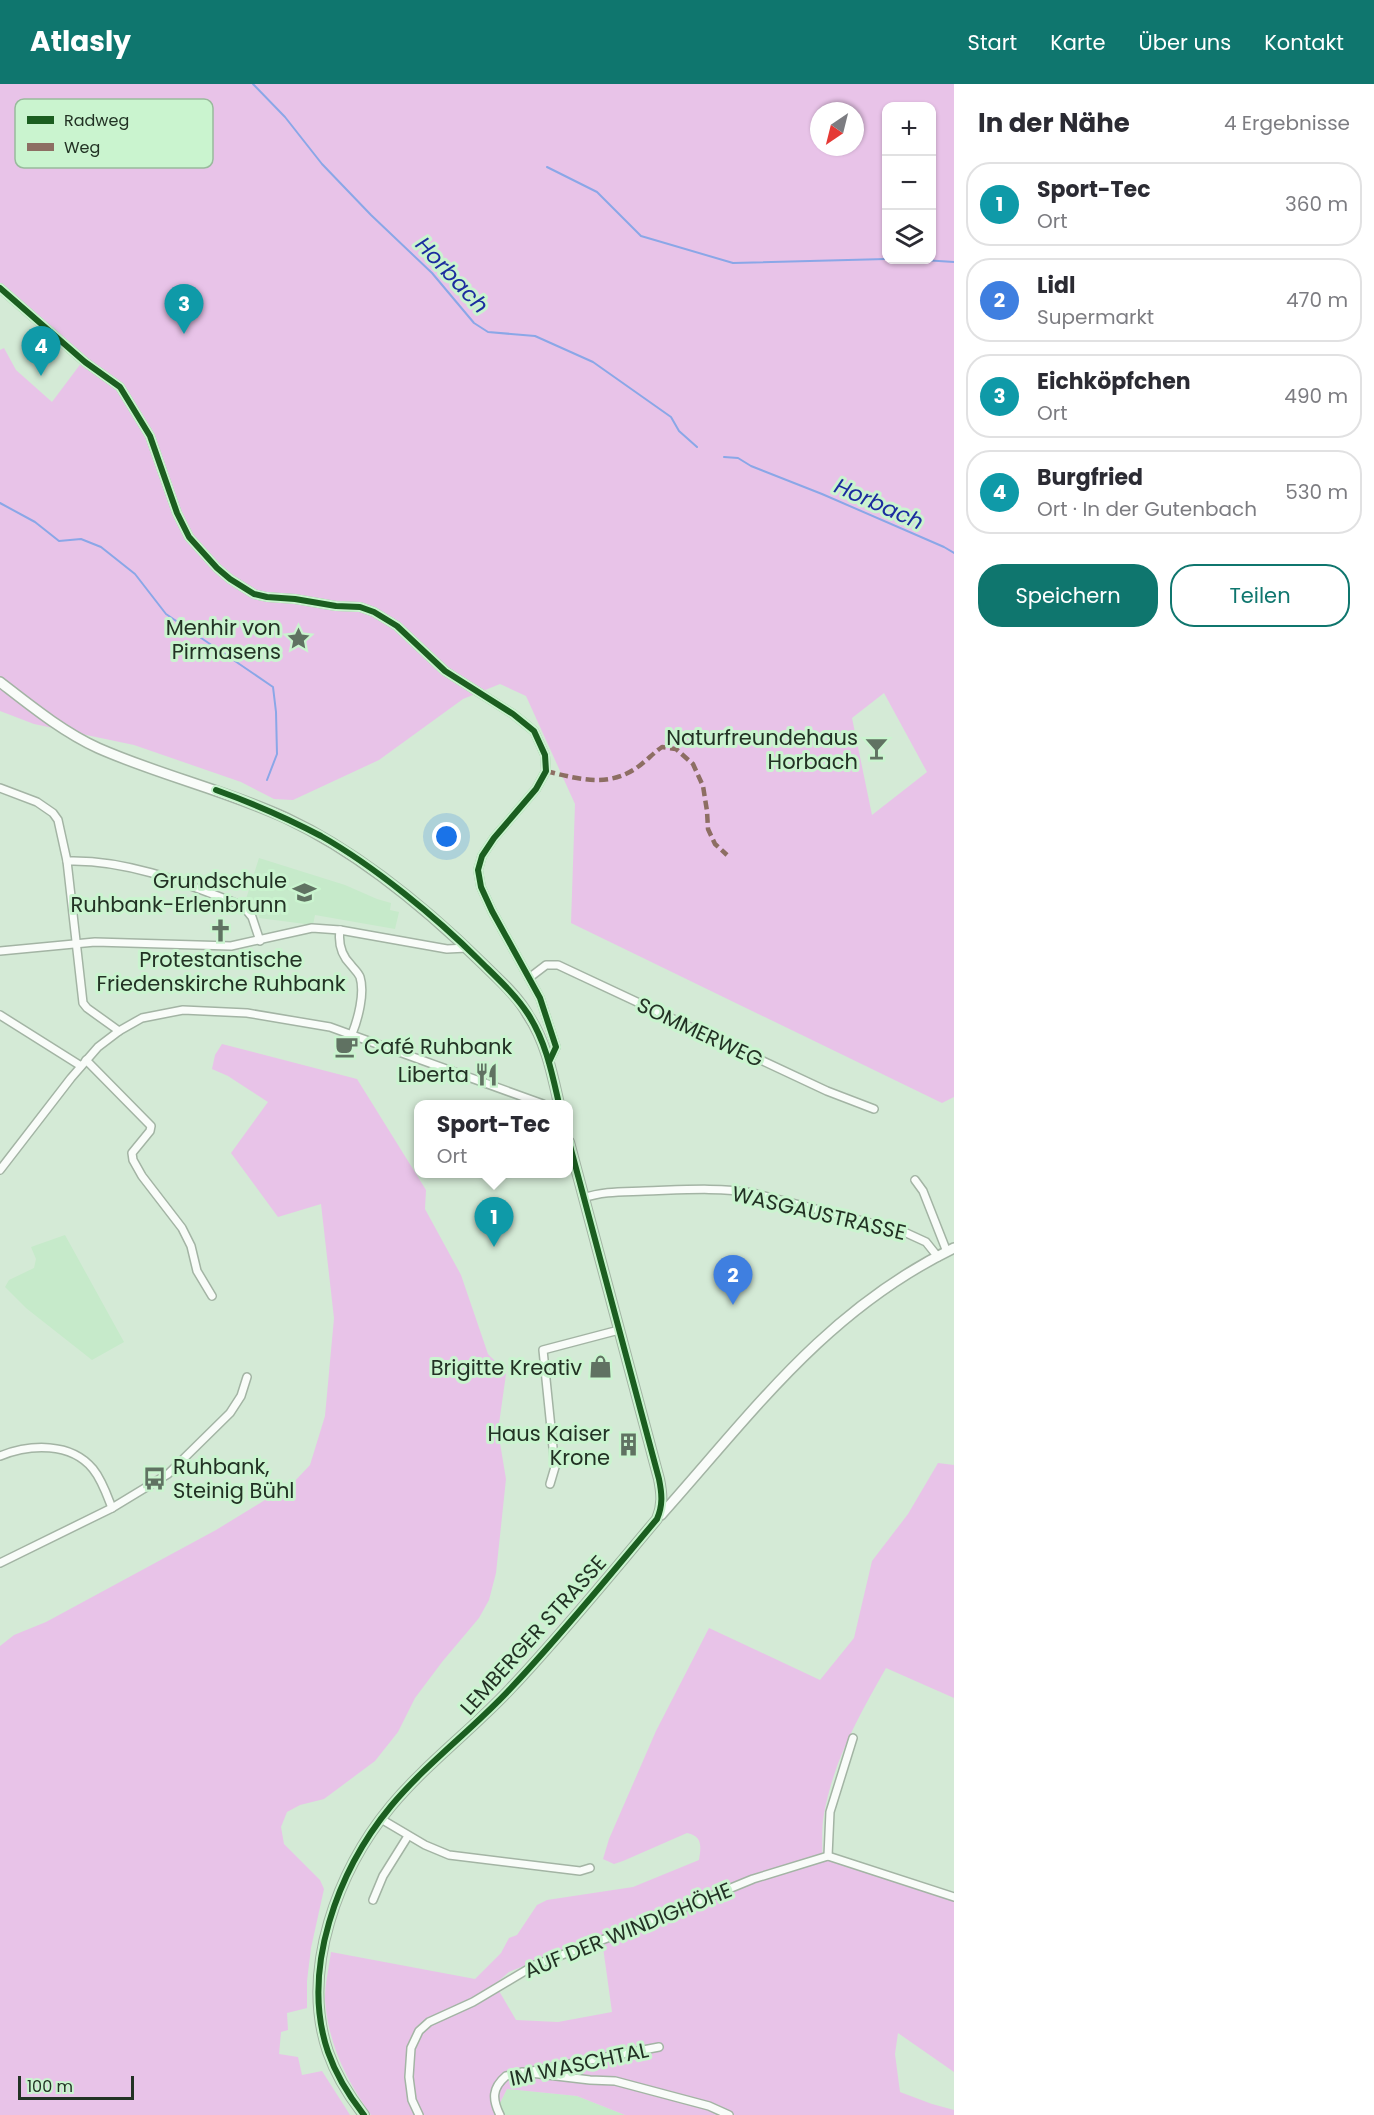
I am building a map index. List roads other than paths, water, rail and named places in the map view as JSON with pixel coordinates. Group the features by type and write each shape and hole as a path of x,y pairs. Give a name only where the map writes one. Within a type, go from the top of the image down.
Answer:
{"main road":[{"path":"0,682 69,732 99,748 283,817 324,838 383,879 467,948 523,1006 535,1025 549,1062 557,1100"},
{"name":"LEMBERGER STRASSE","path":"364,2115 340,2079 329,2055 321,2020 320,1988 324,1945 337,1897 356,1856 381,1819 401,1795 511,1688 657,1519 662,1505 662,1496 573,1157"},
{"path":"657,1519 770,1390 816,1343 880,1292 946,1252"},
{"path":"662,1496 681,1492"}],"street":[{"path":"0,288 85,362 120,387 150,436 177,513 189,537 230,579 254,594 267,597 360,607 374,612 397,626 445,671 513,714 534,731 545,755 546,771 536,789 494,838 482,856 478,870 481,887 488,904 540,998 555,1041 555,1052 549,1062"},
{"path":"0,788 37,802 53,813 61,829 67,861 84,1006 119,1031"},
{"path":"67,861 114,864 142,870 243,906 252,917 260,941"},
{"path":"0,951 77,943 231,946 305,929 340,930 447,949 467,948"},
{"path":"340,930 341,950 361,981 358,1011 352,1034"},
{"name":"SOMMERWEG","path":"529,978 546,965 558,965 818,1087 874,1109"},
{"path":"0,1170 98,1047 119,1031 151,1015 183,1010 272,1016 330,1027 532,1100"},
{"path":"0,1015 83,1063 151,1126 150,1131 133,1150 132,1155 142,1176 182,1228 191,1246 197,1271 212,1296"},
{"name":"WASGAUSTRASSE","path":"915,1180 923,1191 946,1252"},
{"name":"WASGAUSTRASSE","path":"584,1198 601,1193 646,1191 745,1191 902,1231 946,1252"},
{"path":"550,1484 555,1467 543,1350 619,1330"},
{"path":"0,1563 112,1508 158,1480 191,1454 236,1405 245,1388 247,1377"},
{"path":"0,1456 22,1449 43,1448 73,1454 94,1470 112,1508"},
{"path":"853,1738 830,1812 828,1856 954,1897"},
{"path":"381,1819 438,1852 464,1858 580,1871 590,1868"},
{"path":"373,1900 383,1876 408,1836"},
{"name":"AUF DER WINDIGHÖHE","path":"419,2115 412,2100 409,2077 411,2048 419,2031 429,2022 474,2002 535,1965 743,1883 828,1856"},
{"name":"IM WASCHTAL","path":"500,2115 494,2104 495,2088 506,2076 659,2047"},
{"path":"522,2072 615,2081 709,2106 729,2115"}],"waterway":[{"name":"Horbach","path":"253,84 285,117 322,164 432,273 474,323 488,332 535,336 593,362 671,417 679,431 697,447"},
{"path":"547,167 597,192 641,236 733,263 882,259"},
{"path":"936,261 954,262"},
{"name":"Horbach","path":"724,457 738,458 751,466 822,494 954,553"},
{"path":"0,503 35,522 59,541 81,539 101,547 135,574 166,614 273,687 277,754 267,780"}],"place":[{"name":"Eichköpfchen","path":"184,334"},
{"name":"Burgfried","path":"41,376"},
{"name":"Menhir von Pirmasens","path":"299,639"},
{"name":"Naturfreundehaus Horbach","path":"876,749"},
{"name":"Grundschule Ruhbank-Erlenbrunn","path":"305,892"},
{"name":"Protestantische Friedenskirche Ruhbank","path":"221,931"},
{"name":"Café Ruhbank","path":"346,1046"},
{"name":"Liberta","path":"487,1074"},
{"name":"Sport-Tec","path":"494,1247"},
{"name":"Lidl","path":"733,1305"},
{"name":"Brigitte Kreativ","path":"600,1367"},
{"name":"Haus Kaiser Krone","path":"628,1445"},
{"name":"Ruhbank, Steinig Bühl","path":"155,1478"}]}
